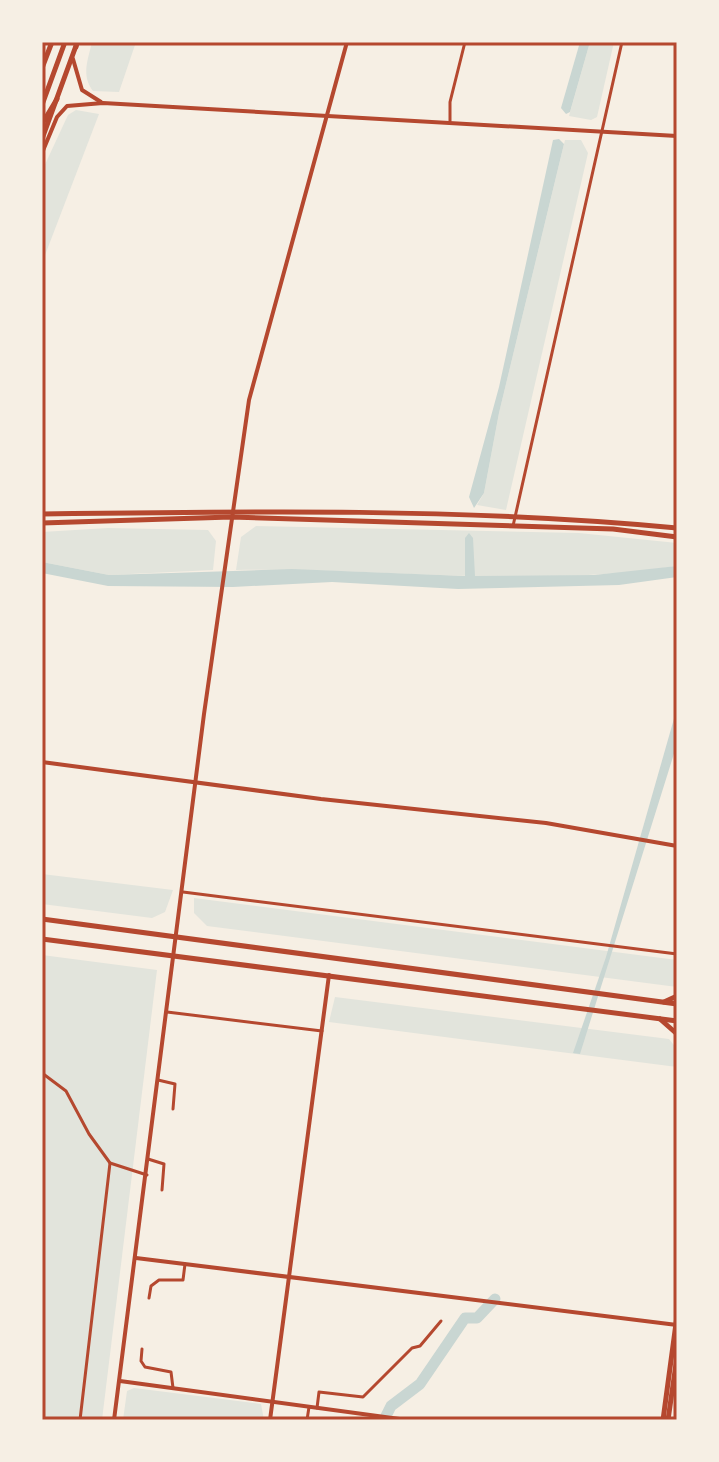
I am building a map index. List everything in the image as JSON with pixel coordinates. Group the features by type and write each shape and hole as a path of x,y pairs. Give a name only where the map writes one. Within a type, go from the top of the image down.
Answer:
{"main road":[{"path":"42,68 52,42"},
{"path":"42,105 65,42"},
{"path":"42,139 77,44"},
{"path":"42,124 57,99"},
{"path":"42,514 232,513 514,518 677,528"},
{"path":"42,523 232,513 613,529 677,537"},
{"path":"42,919 677,1004"},
{"path":"42,939 677,1021"},
{"path":"664,1002 677,996"},
{"path":"660,1019 677,1034"},
{"path":"666,1420 677,1316"},
{"path":"666,1420 677,1357"}],"street":[{"path":"114,1420 249,400 347,42"},
{"path":"450,121 450,102 465,42"},
{"path":"513,527 622,42"},
{"path":"73,56 82,90 103,103"},
{"path":"42,153 57,117 67,106 103,103 677,136"},
{"path":"42,762 321,799 546,823 677,846"},
{"path":"183,892 677,954"},
{"path":"270,1420 329,975"},
{"path":"167,1012 322,1031"},
{"path":"42,1073 66,1091 89,1134 110,1163 147,1175"},
{"path":"158,1080 175,1084 173,1109"},
{"path":"148,1159 164,1164 162,1190"},
{"path":"80,1420 110,1163"},
{"path":"136,1258 676,1325"},
{"path":"149,1298 155,1282 183,1280 185,1264"},
{"path":"317,1408 319,1392 363,1397 412,1348 420,1346 441,1321"},
{"path":"142,1349 141,1361 145,1367 171,1372 173,1388"},
{"path":"119,1381 407,1420"},
{"path":"307,1420 309,1407"}],"shaded area":[{"path":"92,42 136,42 119,92 93,91 89,85 86,67"},
{"path":"580,42 590,42 570,112 566,114 561,108"},
{"path":"590,42 614,42 597,117 591,120 569,116"},
{"path":"76,110 99,114 42,263 42,171 68,115"},
{"path":"559,139 564,144 499,413 484,493 474,508 469,497 499,387 553,140"},
{"path":"565,140 581,140 588,153 506,510 477,505 484,493 499,413"},
{"path":"256,526 579,533 677,543 677,566 622,573 512,577 236,570 241,537"},
{"path":"108,528 208,530 216,541 213,570 109,575 42,562 42,532"},
{"path":"469,533 473,538 475,576 594,575 677,566 677,577 619,585 458,589 332,582 233,587 108,586 42,573 42,562 109,575 292,569 465,576 465,538"},
{"path":"677,708 677,744 580,1054 573,1053 606,957"},
{"path":"42,874 173,890 165,912 152,918 42,904"},
{"path":"194,898 677,960 677,987 207,926 194,913"},
{"path":"42,955 157,970 102,1420 42,1420"},
{"path":"335,997 669,1039 677,1049 677,1067 329,1022"},
{"path":"134,1388 261,1404 264,1420 123,1420 127,1391"}],"waterway":[{"path":"384,1420 391,1406 420,1384 465,1318 477,1318 495,1299"}]}
